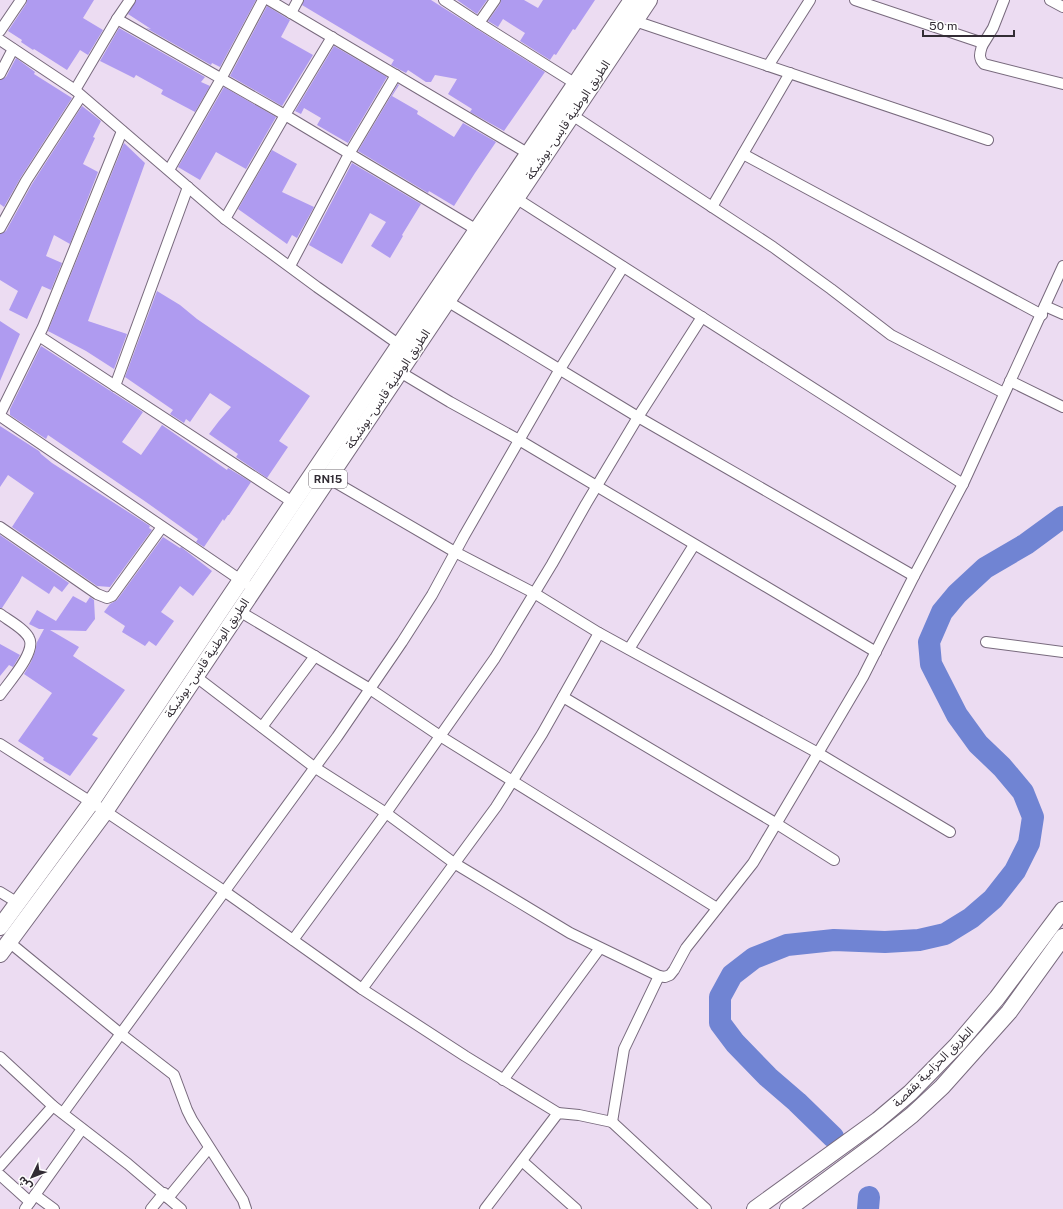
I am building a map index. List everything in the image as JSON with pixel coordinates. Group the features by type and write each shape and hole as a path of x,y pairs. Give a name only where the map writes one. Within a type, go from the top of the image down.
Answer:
{"main road":[{"name":"الطريق الوطنية قابس - بوشبكة","path":"4,948 105,811 239,611 248,585 294,504 406,349 447,301 510,195 529,154 632,0"},
{"name":"الطريق الوطنية قابس - بوشبكة","path":"0,927 248,585 328,478 400,372 406,349 477,230 510,195 572,114 649,0"},
{"name":"الطريق الحزامية بقفصة","path":"755,1209 878,1120 910,1093 957,1045 997,998 1063,910"},
{"name":"الطريق الحزامية بقفصة","path":"788,1209 873,1146 912,1115 942,1088 1009,1012 1063,937"}],"street":[{"path":"0,31 21,0"},
{"path":"0,228 78,93 117,19 130,0"},
{"path":"169,170 221,79 263,0"},
{"path":"269,0 529,154"},
{"path":"291,13 298,0"},
{"path":"444,0 576,84"},
{"path":"479,23 494,0"},
{"path":"768,66 810,0"},
{"path":"855,0 870,2 978,41 982,44 982,46"},
{"path":"1004,0 993,28 982,46 979,56 980,59 984,64 1063,84"},
{"path":"1050,0 1063,7"},
{"path":"117,19 285,115 477,230"},
{"path":"635,21 988,140"},
{"path":"226,219 285,115 332,37"},
{"path":"0,40 78,93 226,219 406,349"},
{"path":"0,74 13,49"},
{"path":"712,207 790,73"},
{"path":"290,266 349,154 396,75"},
{"path":"572,114 773,247 891,335 1004,393"},
{"path":"122,131 39,336 0,415 248,585"},
{"path":"743,154 1044,310 1063,314"},
{"path":"115,386 188,187"},
{"path":"510,195 963,484"},
{"path":"195,676 314,767 386,814 454,863 551,923 659,976 665,977 670,975 686,948 752,863 777,824 863,677 963,484 1063,266"},
{"path":"63,1113 337,737 421,613 560,369 623,267"},
{"path":"447,301 638,417 914,576"},
{"path":"293,940 386,814 495,658 638,417 702,317"},
{"path":"39,336 294,504"},
{"path":"400,372 450,402 519,440 876,652"},
{"path":"1010,381 1063,407"},
{"path":"328,478 455,552 534,593 599,633 818,753 950,832"},
{"path":"0,526 97,594 108,598 112,596 162,527"},
{"path":"629,649 694,544"},
{"path":"239,611 370,689 440,736 717,908"},
{"path":"0,614 25,632 30,638 31,644 26,659 0,695"},
{"path":"362,989 513,782 599,633"},
{"path":"986,642 1063,652"},
{"path":"262,728 315,656"},
{"path":"563,697 777,824 834,860"},
{"path":"0,744 105,811 224,891 362,989 503,1080 558,1113 579,1115 612,1122 706,1209"},
{"path":"0,892 18,903"},
{"path":"4,948 174,1075 187,1110 209,1148 243,1200 246,1209"},
{"path":"503,1080 600,948"},
{"path":"612,1122 624,1049 659,976"},
{"path":"0,1058 53,1106 128,1164 181,1209"},
{"path":"0,1166 53,1106"},
{"path":"485,1209 558,1113"},
{"path":"30,1202 82,1129"},
{"path":"152,1209 166,1196 209,1148"},
{"path":"522,1161 576,1209"},
{"path":"0,1175 30,1202 54,1209"}],"building":[{"path":"27,0 94,0 83,18 103,30 88,55 80,50 67,70 34,49 33,50 21,42 22,40 8,31 26,4"},
{"path":"136,0 256,0 220,67 212,63 211,65 146,28 151,29 128,14"},
{"path":"304,0 431,0 545,72 504,131 470,112 472,109 448,94 457,79 435,75 431,82 426,82 408,70 406,73 391,65 394,60 302,5"},
{"path":"457,0 487,0 477,14"},
{"path":"501,0 524,0 538,8 543,0 595,0 575,30 573,29 556,55 554,54 550,60 520,41 525,33 503,19 498,27 488,21 500,4"},
{"path":"267,6 290,20 281,37 313,55 282,106 230,76"},
{"path":"119,28 205,77 201,82 210,86 195,112 161,94 163,90 136,75 134,78 100,61"},
{"path":"334,46 387,77 348,143 317,125 321,118 304,108 301,114 295,111"},
{"path":"16,58 35,72 34,74 72,98 21,177 4,207 0,204 0,80 6,77"},
{"path":"398,84 399,85 392,96 418,111 417,114 454,137 463,123 496,142 454,206 429,191 428,193 358,151"},
{"path":"224,87 276,117 246,169 216,152 200,180 178,167"},
{"path":"82,106 101,121 93,137 95,138 83,164 98,172 70,244 54,235 46,256 62,263 51,290 42,286 27,319 9,310 18,291 0,280 0,234 6,231 32,184"},
{"path":"124,143 145,163 88,321 127,334 114,369 86,351 48,331"},
{"path":"272,150 297,164 282,192 314,207 297,238 292,235 287,244 238,209"},
{"path":"352,163 421,204 390,258 371,246 386,222 370,213 342,264 309,245"},
{"path":"157,291 180,305 197,319 310,396 279,441 288,447 267,478 236,457 238,454 209,434 231,407 210,393 190,422 186,419 184,423 170,414 173,410 125,377"},
{"path":"0,321 20,334 0,381"},
{"path":"41,346 143,412 122,442 141,455 162,425 227,470 228,468 251,482 229,515 224,521 223,519 204,547 196,542 198,539 48,435 46,439 10,415 10,409"},
{"path":"0,426 39,451 52,463 150,526 149,528 152,530 110,587 97,586 12,527 34,493 8,475 0,487"},
{"path":"0,535 69,583 62,592 54,586 49,594 22,576 2,608 0,608"},
{"path":"163,537 180,548 181,547 212,571 193,596 180,586 161,612 174,621 156,646 149,641 145,646 122,632 125,626 104,612 110,604 117,600"},
{"path":"73,596 86,603 90,597 94,600 95,619 86,631 50,630 79,647 73,656 125,690 92,735 98,738 70,776 43,760 44,758 18,741 52,693 24,674 31,662 37,642 44,629 39,629 29,624 37,610 56,621"},
{"path":"0,644 20,655 13,667 9,665 0,676"}],"waterway":[{"path":"833,1137 797,1102 768,1077 735,1043 720,1023 720,997 732,975 754,958 787,945 834,940 885,942 919,940 945,934 971,918 993,899 1015,871 1029,843 1033,817 1023,792 1002,767 978,744 957,715 931,664 929,642 942,612 957,594 985,568 1026,544 1063,517"},
{"path":"868,1209 869,1197"}]}
